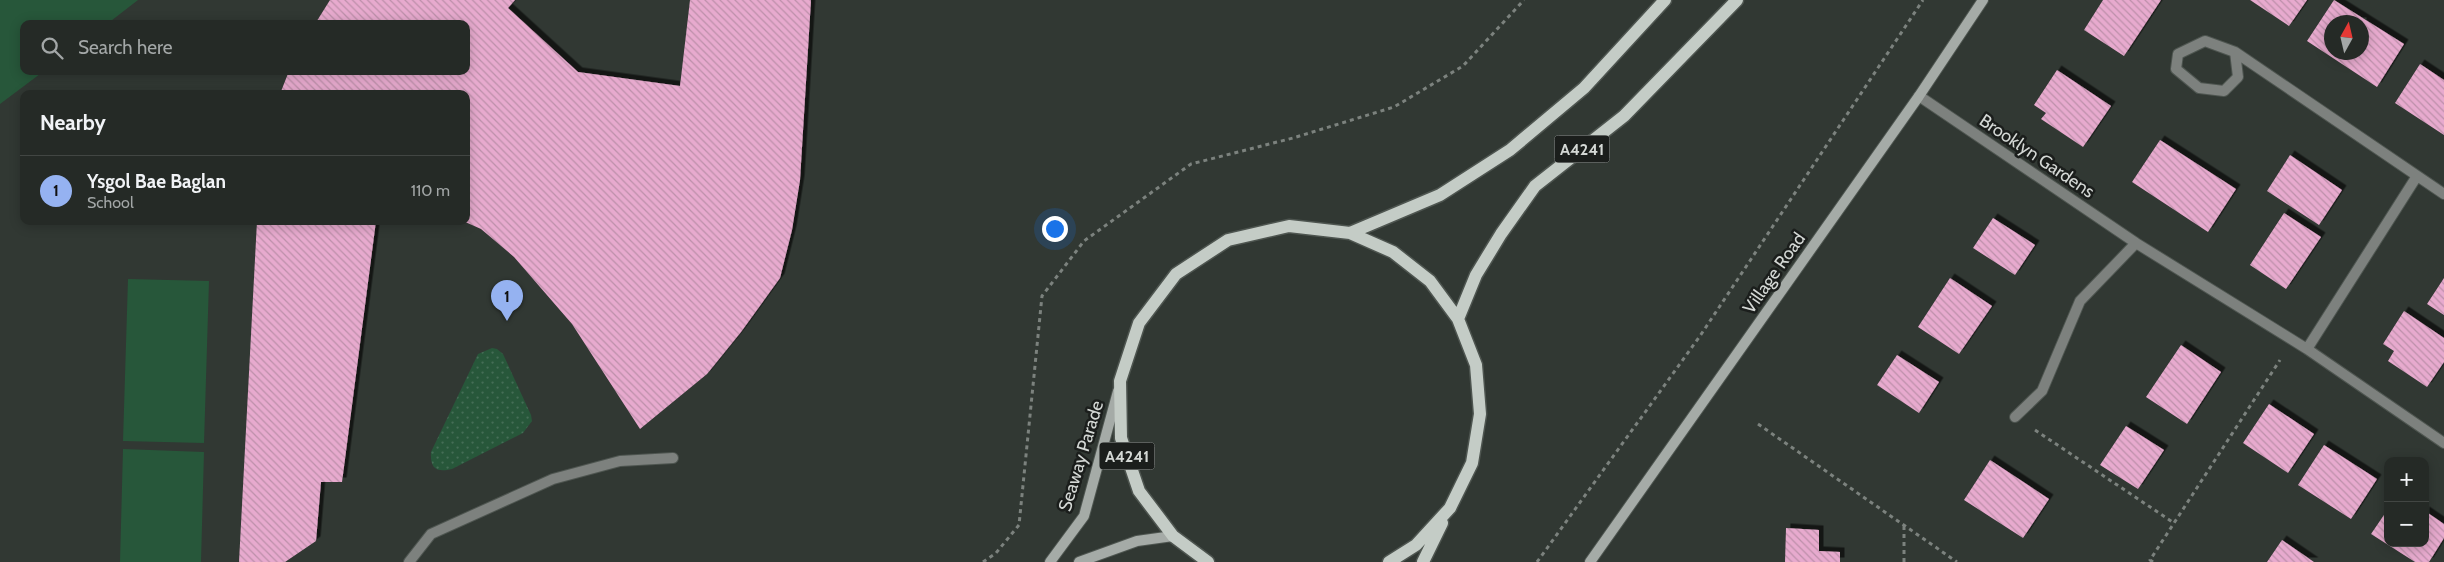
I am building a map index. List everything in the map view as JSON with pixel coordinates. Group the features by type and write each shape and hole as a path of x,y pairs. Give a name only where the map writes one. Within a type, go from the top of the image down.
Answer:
{"main road":[{"name":"A4241","path":"1350,233 1440,195 1510,150 1584,88 1665,0"},
{"name":"A4241","path":"1458,319 1476,274 1534,186 1624,116 1737,0"},
{"name":"A4241","path":"1208,562 1173,536 1139,491 1121,438 1120,381 1139,323 1176,274 1228,240 1288,226 1350,233 1393,252 1430,281 1458,319 1476,365 1480,414 1472,463 1423,562"},
{"name":"A4241","path":"1389,562 1416,545 1450,508"}],"street":[{"name":"Village Road","path":"1590,562 1919,96 1983,0"},
{"path":"2235,52 2238,77 2224,91 2199,88 2176,69 2178,54 2205,41 2235,52 2444,194"},
{"name":"Brooklyn Gardens","path":"1919,96 2136,243 2308,349 2444,443"},
{"path":"2308,349 2417,176"},
{"path":"2015,416 2042,391 2080,301 2136,243"},
{"name":"Seaway Parade","path":"1050,562 1084,516 1120,381"},
{"path":"409,562 432,534 554,479 620,461 673,458"},
{"path":"1079,562 1137,541 1173,536"}],"path":[{"path":"1537,562 1700,336 1924,0"},
{"path":"2153,562 2150,560 2293,340"},
{"path":"2015,416 2174,523"},
{"path":"1758,424 1957,562"},
{"path":"1904,525 1904,562"}],"green space":[{"path":"0,0 138,0 112,20 20,20 20,75 39,75 0,104"},
{"path":"128,279 209,281 204,443 123,441"},
{"path":"492,348 497,349 503,354 532,421 523,433 452,469 438,470 433,465 431,452 478,354"},
{"path":"123,449 204,452 201,562 120,562"}],"building":[{"path":"330,0 515,0 508,8 578,72 680,86 690,0 811,0 800,180 792,230 780,278 741,332 707,374 640,429 572,324 514,257 481,229 470,224 470,90 282,90 287,75 470,75 470,20 318,20"},
{"path":"2103,0 2161,0 2124,56 2084,30"},
{"path":"2250,0 2307,0 2289,26"},
{"path":"2334,0 2358,15 2324,15"},
{"path":"2324,15 2324,52 2307,41"},
{"path":"2369,22 2404,44 2377,87 2336,60 2369,60"},
{"path":"2420,64 2444,80 2444,135 2395,103"},
{"path":"2057,70 2111,106 2083,147 2041,119 2046,113 2034,105"},
{"path":"2160,140 2236,189 2208,232 2132,182"},
{"path":"2290,155 2342,190 2319,225 2267,191"},
{"path":"2284,213 2321,237 2286,289 2250,265"},
{"path":"1993,218 2035,245 2015,275 1973,248"},
{"path":"257,225 375,225 342,482 321,482 316,541 285,562 239,562"},
{"path":"1950,278 1992,306 1959,354 1918,327"},
{"path":"2444,278 2444,315 2427,304"},
{"path":"2404,311 2444,338 2444,362 2427,387 2388,361 2394,351 2383,344"},
{"path":"2181,345 2221,372 2187,424 2146,397"},
{"path":"1897,355 1939,382 1919,413 1877,385"},
{"path":"2269,404 2314,434 2288,473 2243,443"},
{"path":"2126,426 2164,450 2138,489 2100,465"},
{"path":"2324,445 2377,479 2351,519 2298,485"},
{"path":"1990,460 2049,499 2023,538 1964,500"},
{"path":"2429,514 2444,524 2444,538 2429,562 2415,562 2391,547 2429,547"},
{"path":"2384,515 2384,542 2371,534"},
{"path":"1786,528 1819,530 1819,551 1840,552 1840,562 1785,562"},
{"path":"2282,540 2314,562 2267,562"}],"place":[{"name":"Ysgol Bae Baglan","path":"507,321"}]}
